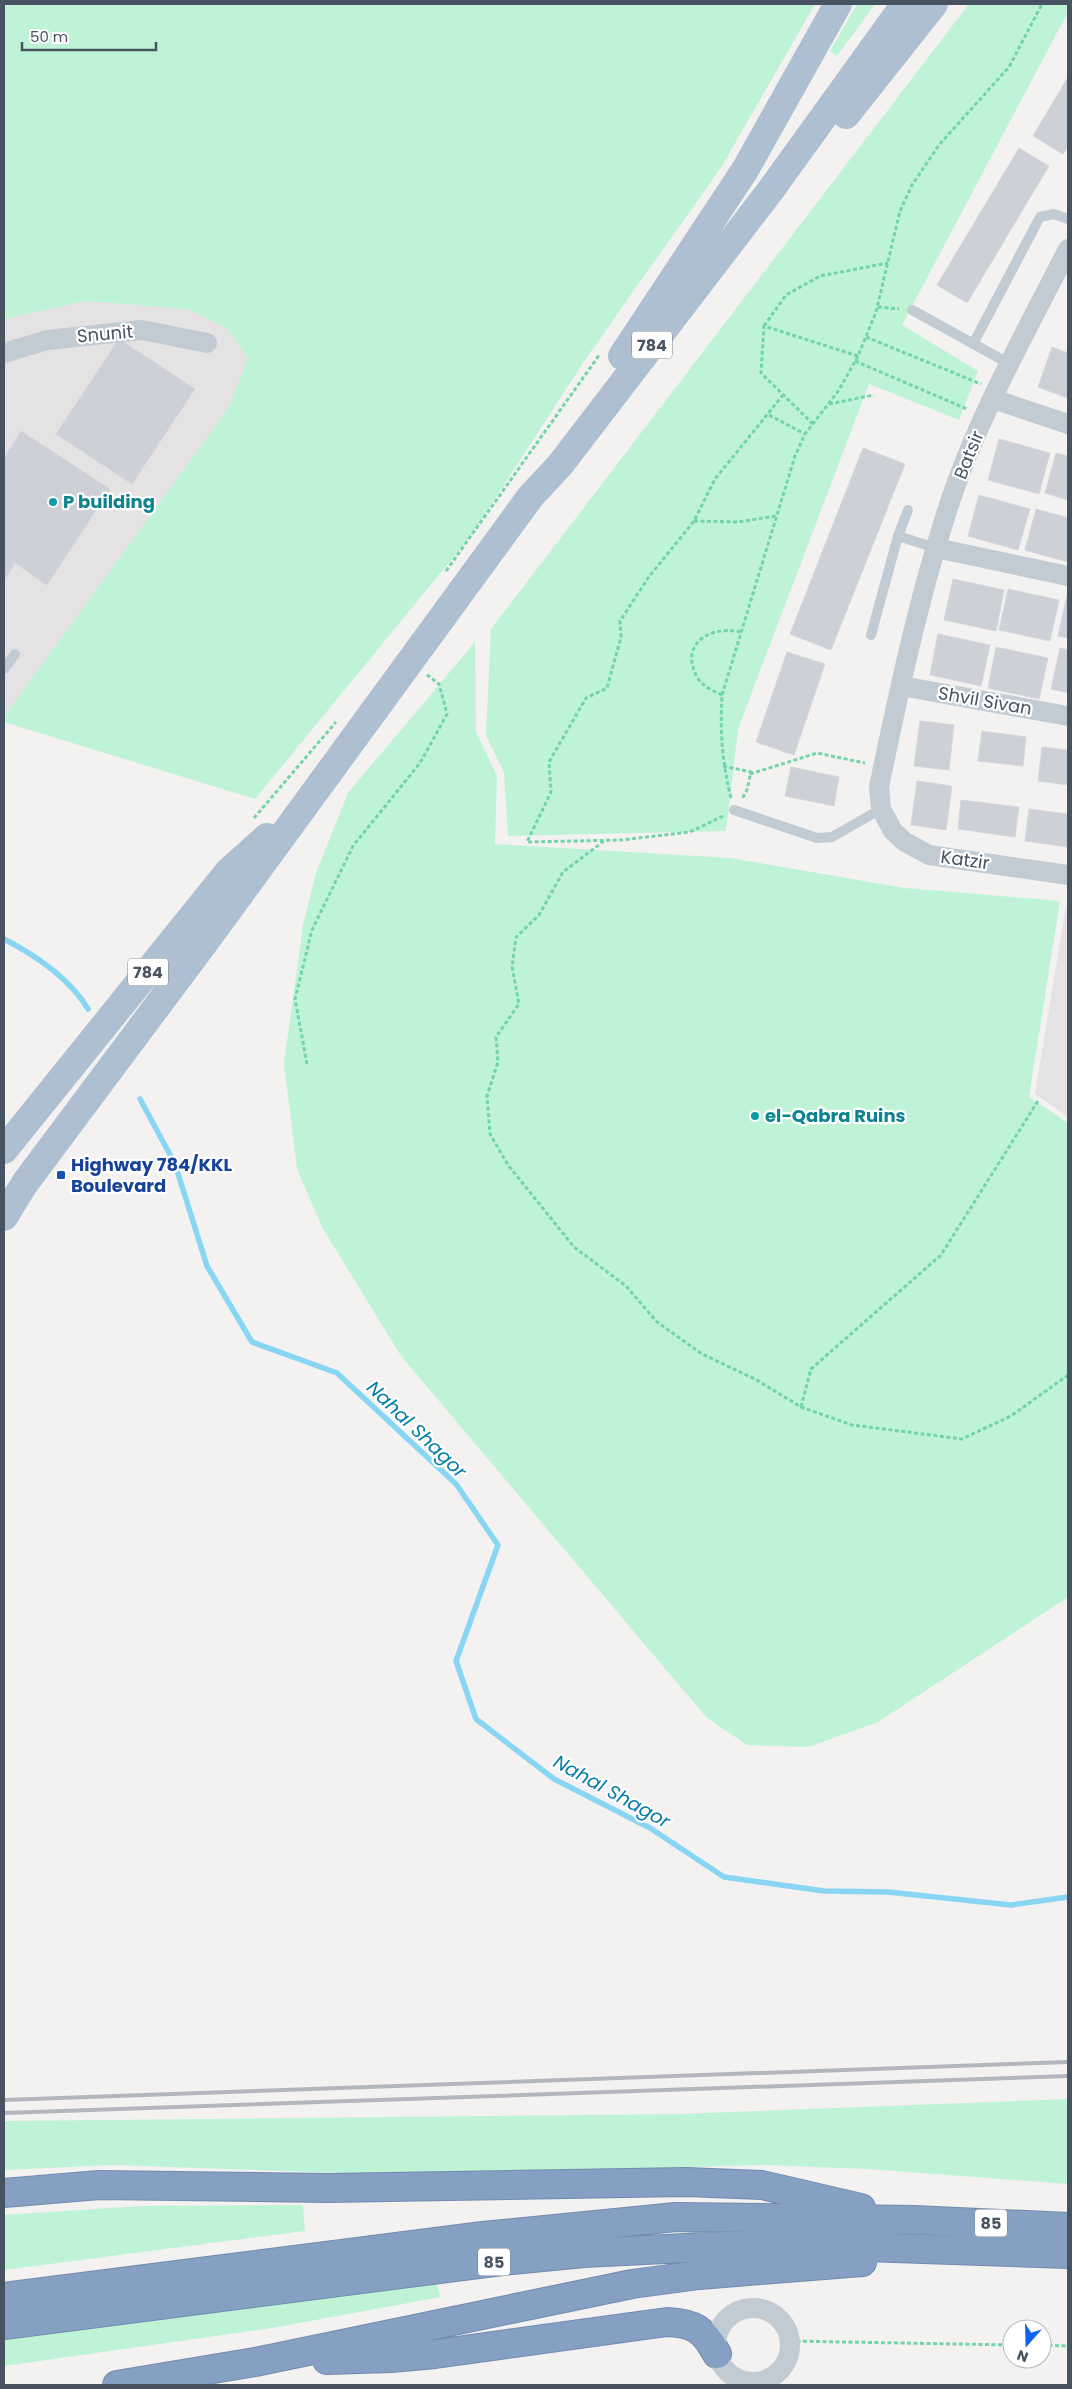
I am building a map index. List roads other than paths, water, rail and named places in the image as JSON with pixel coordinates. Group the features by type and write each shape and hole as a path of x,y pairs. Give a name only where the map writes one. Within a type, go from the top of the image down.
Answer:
{"highway":[{"path":"4,2193 99,2185 328,2188 686,2182 762,2185 914,2220"},
{"name":"85","path":"4,2297 483,2236 676,2217 914,2220 1068,2227"},
{"name":"85","path":"4,2325 502,2261 584,2253 726,2246 987,2250 1068,2254"},
{"path":"117,2385 255,2362 632,2284 700,2275 987,2250"},
{"path":"255,2362 391,2358 667,2322 682,2322 703,2332 721,2368"}],"main road":[{"path":"530,496 550,459 666,292 746,170 838,4"},
{"name":"784","path":"4,1217 25,1184 205,942 530,496 560,465 770,191 905,4"},
{"path":"770,191 786,183 809,162 934,4"},
{"name":"784","path":"4,1150 228,872 304,805"}],"street":[{"name":"Batsir","path":"901,686 916,618 936,548 948,510 984,417 1066,260"},
{"name":"Snunit","path":"4,352 46,340 142,330 207,343"},
{"path":"995,395 1068,424"},
{"path":"936,548 1068,576"},
{"name":"Shvil Sivan","path":"901,686 1068,716"},
{"name":"Katzir","path":"901,686 879,787 881,809 893,831 905,842 929,856 1068,875"},
{"path":"748,2308 759,2308 771,2312 780,2319 787,2329 790,2340 790,2352 778,2373 757,2383 743,2380 721,2368 716,2342 719,2330 726,2319 736,2312 748,2308"}],"lane":[{"path":"973,344 1040,217 1054,214 1068,219"},
{"path":"912,310 1010,364"},
{"path":"871,635 898,536 908,510"},
{"path":"898,536 936,548"},
{"path":"4,669 15,654"},
{"path":"734,810 817,838 832,837 881,809"}],"waterway":[{"name":"Nahal Shagor","path":"4,939 28,952 62,978 88,1009"},
{"name":"Nahal Shagor","path":"140,1099 175,1164 207,1266 252,1342 337,1373 456,1484 498,1545 456,1661 476,1719 554,1779 650,1828 724,1877 824,1891 888,1892 1011,1905 1068,1897"}],"railway":[{"path":"4,2100 1068,2062"},
{"path":"4,2113 1068,2076"}],"place":[{"name":"P building","path":"53,502"},
{"name":"el-Qabra Ruins","path":"755,1116"},
{"name":"Highway 784/KKL Boulevard","path":"61,1175"}]}
